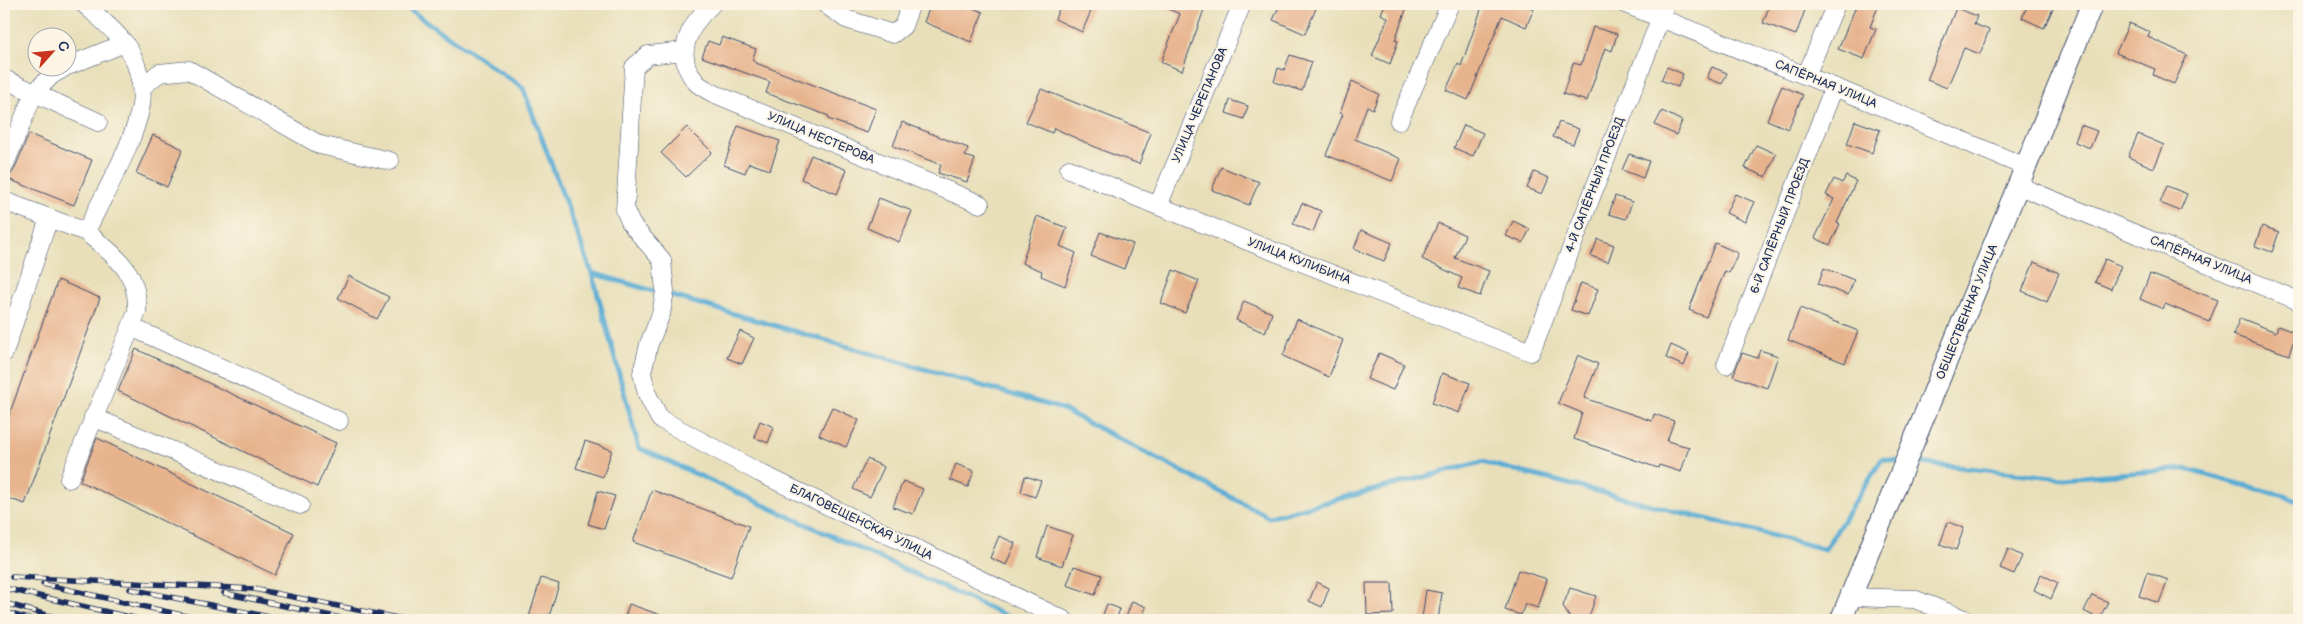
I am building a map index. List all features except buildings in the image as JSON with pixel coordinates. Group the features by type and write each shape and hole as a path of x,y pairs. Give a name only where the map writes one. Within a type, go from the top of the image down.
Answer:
{"main road":[{"name":"ОБЩЕСТВЕННАЯ УЛИЦА","path":"1841,620 2092,4"}],"street":[{"path":"84,4 125,43 136,64 142,87 141,105 131,136 86,232"},
{"path":"684,51 690,30 698,16 712,4"},
{"path":"825,4 846,19 893,34 903,26 911,4"},
{"name":"УЛИЦА ЧЕРЕПАНОВА","path":"1158,206 1242,4"},
{"path":"1399,121 1450,4"},
{"name":"САПЁРНАЯ УЛИЦА","path":"1625,4 1663,11 1834,87 2022,177 2299,301"},
{"path":"1806,76 1836,4"},
{"name":"4-Й САПЁРНЫЙ ПРОЕЗД","path":"1531,352 1663,11"},
{"path":"78,62 125,43"},
{"name":"УЛИЦА НЕСТЕРОВА","path":"684,51 685,66 696,82 715,94 980,204"},
{"name":"БЛАГОВЕЩЕНСКАЯ УЛИЦА","path":"684,51 648,55 634,67 625,210 631,224 662,260 665,290 661,314 649,344 642,373 647,394 660,419 760,473 1064,620"},
{"path":"142,87 159,73 189,70 320,145 390,161"},
{"path":"4,166 34,93 49,78"},
{"path":"4,80 98,122"},
{"name":"6-Й САПЁРНЫЙ ПРОЕЗД","path":"1726,365 1834,87"},
{"name":"УЛИЦА КУЛИБИНА","path":"1069,169 1158,206 1531,352"},
{"path":"4,201 86,232 120,261 134,282 138,297 137,312 69,479"},
{"path":"4,353 48,218"},
{"path":"131,327 339,421"},
{"path":"94,417 300,505"},
{"path":"1850,597 1914,599 1967,620"}],"waterway":[{"path":"401,4 523,88 592,273 660,293"},
{"path":"592,273 639,448 1015,620"},
{"path":"669,295 1062,409 1269,517 1482,462 1825,549 1882,459 1899,461"},
{"path":"1910,462 2063,478 2185,469 2299,500"}],"railway":[{"path":"12,577 254,589 407,620"},
{"path":"43,584 204,620"},
{"path":"4,588 142,620"},
{"path":"130,589 285,620"},
{"path":"224,593 350,620"},
{"path":"4,603 65,620"},
{"path":"4,612 32,620"}]}
